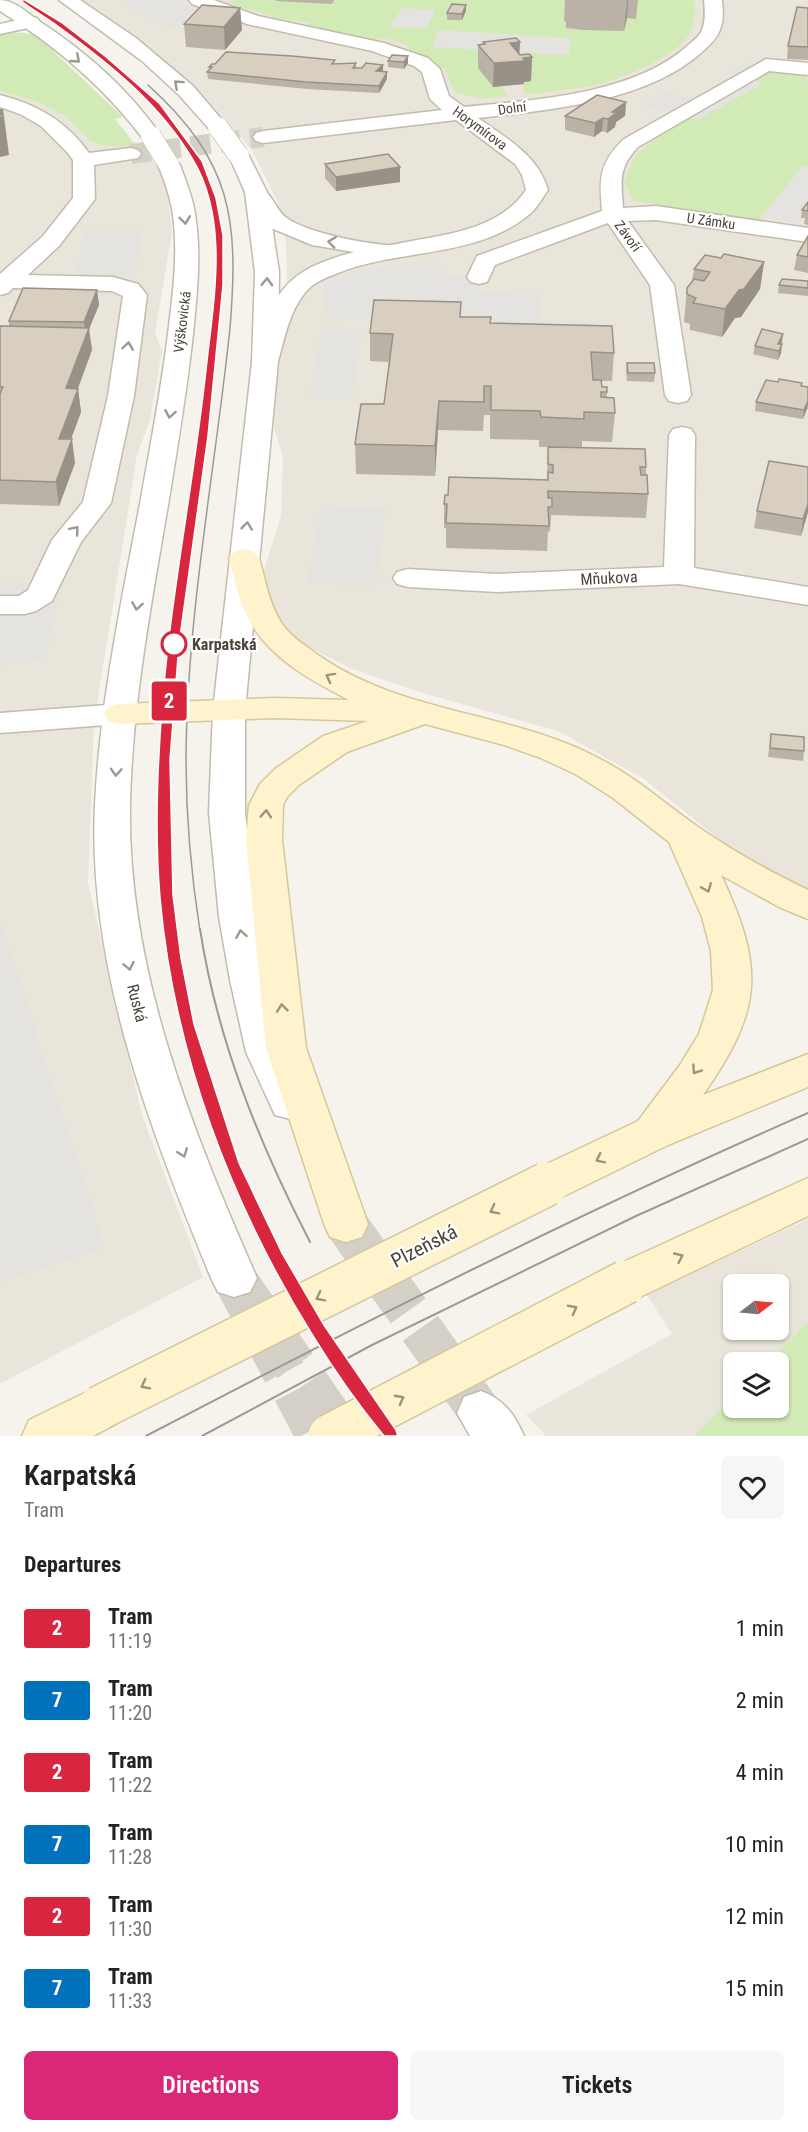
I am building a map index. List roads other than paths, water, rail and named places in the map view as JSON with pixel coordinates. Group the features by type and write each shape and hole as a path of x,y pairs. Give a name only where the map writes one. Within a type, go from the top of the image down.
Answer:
{"main road":[{"path":"244,558 261,614 272,632 296,654 325,675 353,689 424,713 514,737 572,759 609,780 684,834 750,876 808,906"},
{"path":"120,714 343,709 424,713"},
{"path":"346,1224 286,1048 264,840 266,805 272,792 286,777 335,744 424,713"},
{"path":"653,1133 702,1061 722,1026 733,987 732,967 725,931 684,834"},
{"name":"Plzeňská","path":"46,1436 653,1133 808,1070"},
{"path":"330,1436 626,1282 808,1196"}],"street":[{"path":"68,0 131,44 177,82 218,128 239,156 255,192 267,258 265,362 229,710 227,813 238,917 249,980 266,1052 346,1224"},
{"name":"Dolní","path":"263,137 579,98 659,72 684,57 707,38 714,18 712,0"},
{"name":"Horymírova","path":"203,1 253,20 377,48 421,62 431,69 440,99 522,160 532,175 537,190 533,200 524,210 476,233 436,245 390,251 344,261 304,280 284,306 265,362"},
{"name":"Výškovická","path":"0,3 31,22 107,86 135,114 169,165 182,197 187,234 186,284 174,393 120,714"},
{"path":"0,29 31,22"},
{"name":"Závoří","path":"678,395 662,285 613,215 610,178 618,156 702,85 766,65 808,69"},
{"path":"659,72 702,85"},
{"path":"0,100 28,109 55,125 83,160 84,199 51,241 2,284"},
{"path":"83,160 131,154"},
{"name":"Horymírova","path":"255,192 279,223 320,240 390,251"},
{"name":"U Zámku","path":"479,277 485,261 613,215 656,213 808,235"},
{"path":"0,605 25,605 41,595 67,540 97,504 116,418 135,295 126,286 113,284 2,284"},
{"path":"679,574 682,435"},
{"name":"Mňukova","path":"408,578 497,583 679,574 808,596"},
{"path":"0,723 65,716 120,714"},
{"name":"Ruská","path":"120,714 112,860 127,961 169,1116 234,1278"}],"tunnel":[{"path":"131,154 263,137"},
{"path":"346,1224 481,1413"},
{"path":"234,1278 344,1436"},
{"path":"234,1278 318,1436"}],"tram line":[{"path":"23,0 81,38 109,60 161,109 182,137 200,167 213,199 217,219 221,259 218,301 178,615 169,705 164,794 169,931"},
{"name":"2","path":"23,0 59,23 147,95 179,132 198,161 213,198 219,235 219,285 204,436 174,644 164,760 166,895 174,958 187,1024 206,1092 231,1163 276,1257 359,1394 390,1436"},
{"path":"148,85 176,113 198,140 213,167 224,194 233,255 230,328 196,596 188,704 186,758 188,823 200,931"},
{"path":"169,929 183,1015 194,1057 239,1179 276,1257"},
{"path":"200,929 217,1011 242,1090 257,1129 310,1242"},
{"path":"146,1436 474,1268 808,1113"},
{"path":"202,1436 372,1345 636,1216 808,1139"}],"place":[{"name":"Karpatská","path":"174,644"}]}
